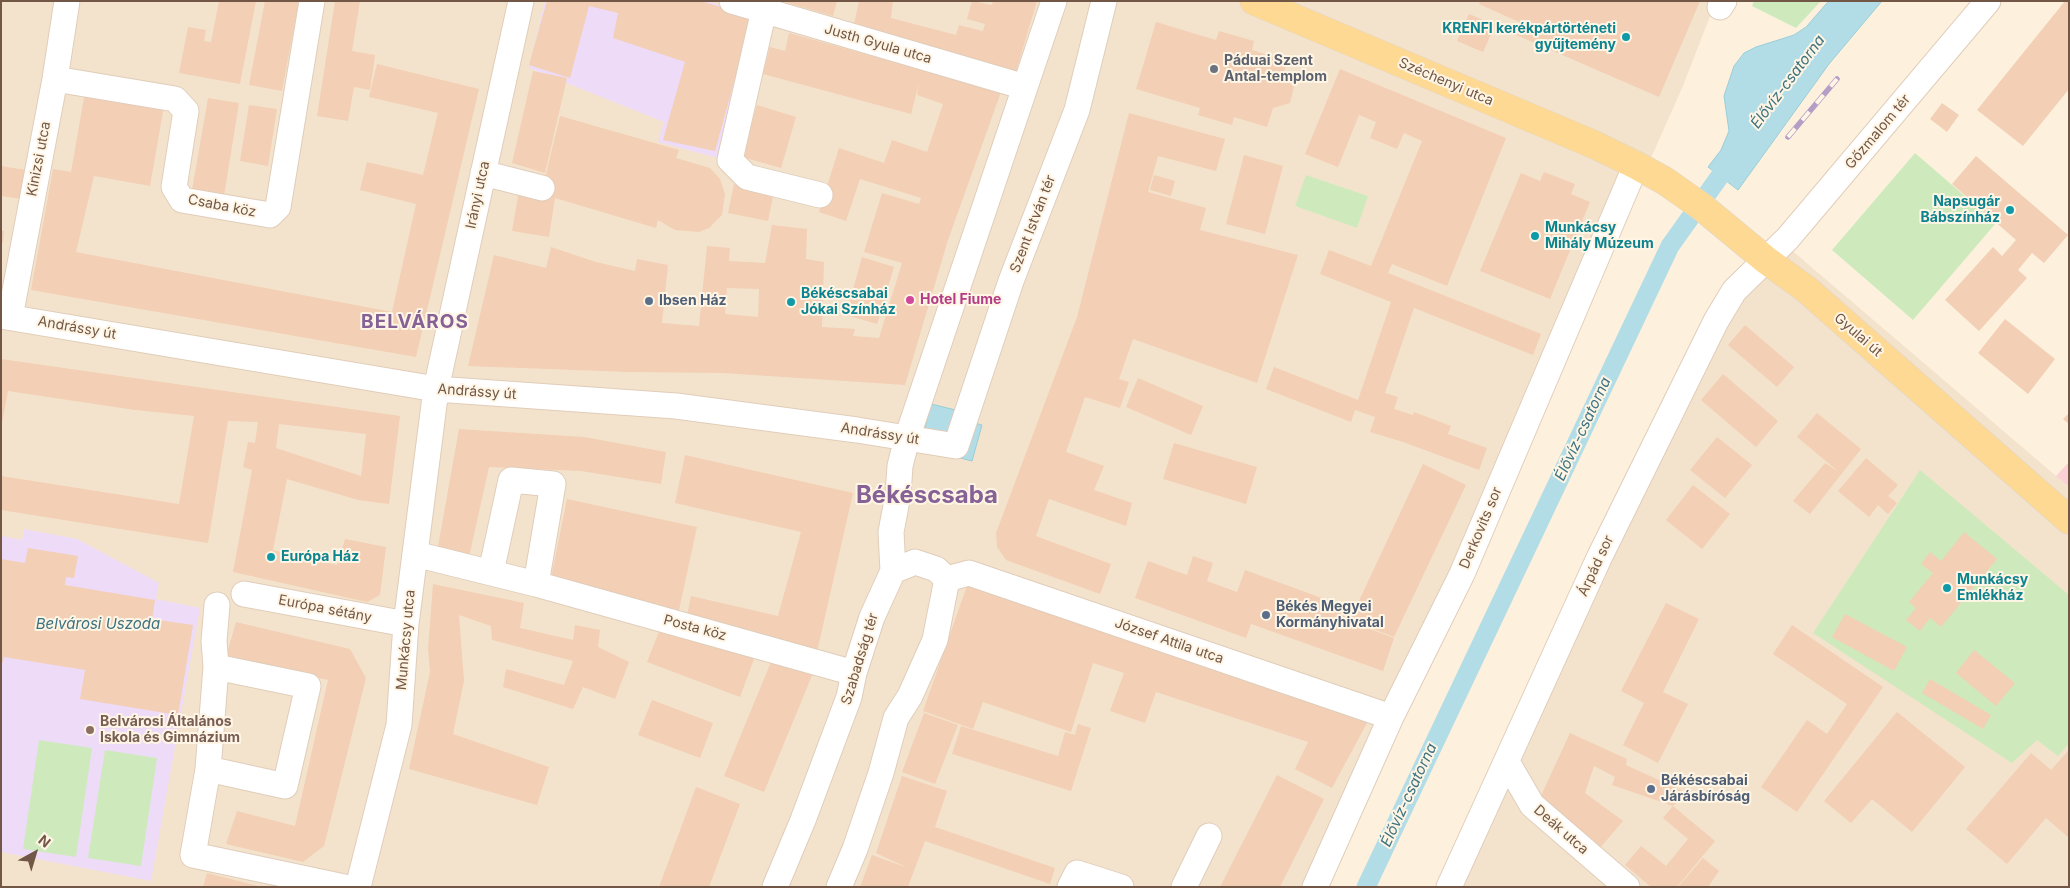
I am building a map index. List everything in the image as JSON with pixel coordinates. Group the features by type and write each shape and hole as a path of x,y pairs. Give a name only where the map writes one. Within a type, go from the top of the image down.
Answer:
{"main road":[{"name":"Széchenyi utca","path":"1254,1 1595,145 1636,165"},
{"name":"Gyulai út","path":"1636,165 1665,181 1702,207 1766,260 1806,289 2069,519"}],"street":[{"name":"Kinizsi utca","path":"6,316 55,79 68,1"},
{"name":"Csaba köz","path":"55,79 175,99 186,111 174,187 182,200 270,215 278,207 312,1"},
{"name":"Irányi utca","path":"436,389 521,1"},
{"name":"Justh Gyula utca","path":"732,1 765,6 1024,87"},
{"path":"839,887 855,849 878,782 896,718 910,696 935,640 947,579 936,569 915,562 894,571 891,532 900,466 907,438 1054,1"},
{"name":"Szent István tér","path":"956,446 1011,281 1077,110 1104,1"},
{"name":"Gőzmalom tér","path":"1766,260 1788,238 1988,1"},
{"path":"765,6 730,160 747,177 820,195"},
{"name":"Derkovits sor","path":"1315,887 1392,717 1462,574 1636,165"},
{"path":"483,173 542,188"},
{"name":"Árpád sor","path":"1449,887 1599,558 1716,321 1734,292 1766,260"},
{"name":"Andrássy út","path":"6,316 436,389 676,406 956,446"},
{"name":"Munkácsy utca","path":"358,887 399,725 406,624 436,389"},
{"path":"491,572 512,480 553,484 536,584"},
{"name":"Posta köz","path":"415,554 536,584 854,673"},
{"name":"Szabadság tér","path":"776,887 849,698 854,673 872,617 894,571"},
{"name":"József Attila utca","path":"947,579 969,573 1392,717"},
{"name":"Európa sétány","path":"244,594 406,624"},
{"path":"218,605 214,642 216,667 208,769 193,855 344,887"},
{"path":"208,769 286,786 308,686 216,667"},
{"name":"Deák utca","path":"1507,762 1532,806 1626,887"},
{"path":"1184,887 1209,836"},
{"path":"1070,887 1077,873 1121,887"}],"shaded area":[{"path":"1,1 1716,1 1683,86 1651,158 1308,887 1,887"},
{"path":"545,1 706,1 754,15 718,158 658,142 664,122 529,68"},
{"path":"1781,241 2069,487 2069,887 1446,887 1704,330"},
{"path":"2069,462 2069,487 2056,476"},
{"name":"Belvárosi Általános Iskola és Gimnázium","path":"24,529 77,539 159,583 156,599 200,608 151,881 1,852 1,536 22,540"}],"green space":[{"path":"1754,1 1821,1 1796,28 1752,6"},
{"path":"1915,153 1996,223 1913,320 1832,250"},
{"path":"1306,175 1368,196 1357,228 1295,206"},
{"path":"1920,470 2069,595 2069,743 2058,756 2037,740 2012,763 1813,633"},
{"path":"39,740 92,748 76,857 23,849"},
{"path":"105,750 157,758 141,866 88,858"}],"water":[{"path":"1829,1 1882,1 1829,64 1738,190 1708,167 1721,150 1729,131 1724,96 1734,66 1744,53 1756,47 1794,35 1806,27"},
{"path":"931,404 968,413 966,421 982,425 972,461 945,454 924,434"}],"building":[{"path":"219,1 256,1 240,84 179,73 188,27 206,30 204,41 211,42"},
{"path":"265,1 299,1 282,91 249,85"},
{"path":"335,1 360,1 352,51 375,55 370,90 354,87 348,121 317,116"},
{"path":"547,1 700,1 752,16 715,151 663,140 685,62 613,38 618,13 589,6 570,78 529,65"},
{"path":"781,1 837,1 833,16"},
{"path":"859,1 893,1 891,18 956,35 959,25 983,31 985,24 967,19 972,1 992,5 993,1 1037,1 1015,75 853,29"},
{"path":"1480,1 1700,1 1659,97 1514,34 1519,22 1479,4"},
{"path":"2065,1 2069,1 2069,89 2023,146 1977,110"},
{"path":"1469,14 1495,25 1483,52 1457,41"},
{"name":"Páduai Szent Antal-templom","path":"1156,22 1216,40 1219,31 1254,41 1252,50 1287,61 1283,76 1294,87 1290,103 1273,108 1267,127 1234,117 1232,125 1198,115 1200,108 1136,89"},
{"path":"789,33 1001,92 948,240 905,385 723,373 628,372 468,366 494,255 546,268 551,247 596,262 635,271 637,259 668,265 662,323 699,326 707,246 730,248 729,261 765,263 772,225 807,229 806,259 824,262 822,327 855,329 853,336 879,338 902,263 864,252 882,193 919,204 921,198 860,179 846,221 819,212 839,148 884,163 892,140 927,152 943,104 917,95 919,83 911,114 763,74 770,47 785,51","holes":["727,288 759,289 758,317 725,314"]},
{"path":"377,64 479,89 416,357 31,290 53,169 71,172 85,92 164,106 150,186 94,176 76,252 392,312 416,204 360,190 367,162 423,175 438,113 369,97"},
{"path":"1340,69 1506,138 1447,286 1392,264 1388,273 1541,334 1533,355 1414,308 1385,393 1398,397 1394,409 1413,415 1414,412 1451,426 1448,434 1487,448 1479,470 1370,432 1375,417 1355,410 1351,422 1266,389 1274,367 1358,400 1391,302 1320,274 1329,250 1371,266 1422,141 1404,133 1397,149 1370,138 1376,122 1359,115 1338,167 1305,154"},
{"path":"533,71 567,78 545,173 512,163"},
{"path":"208,98 239,103 224,196 192,190"},
{"path":"1942,103 1959,115 1947,132 1930,119"},
{"path":"249,105 277,109 268,166 240,161"},
{"path":"757,105 796,117 781,168 742,157"},
{"path":"1129,113 1225,139 1216,171 1158,156 1148,192 1206,208 1200,230 1298,255 1257,383 1133,339 1119,379 1129,382 1120,408 1085,397 1066,452 1104,466 1094,490 1132,503 1126,526 1049,499 1036,536 1111,564 1100,594 1006,560 997,547 996,533 1077,317"},
{"path":"560,116 679,150 676,158 710,168 720,179 725,194 722,215 709,228 699,232 675,230 658,220 656,228 555,198 549,237 512,231 519,191 541,195"},
{"path":"1244,155 1283,166 1265,234 1226,224"},
{"name":"Napsugár Bábszínház","path":"1976,156 2068,235 2044,263 2032,253 2018,270 2027,278 1979,331 1945,300 1993,247 2002,256 2016,240 1952,184"},
{"path":"1,166 26,170 21,199 1,196"},
{"name":"Munkácsy Mihály Múzeum","path":"1544,172 1575,184 1571,194 1590,202 1550,299 1480,271 1521,173 1540,181"},
{"path":"1154,175 1175,181 1171,196 1150,190"},
{"path":"734,184 774,191 768,221 728,213"},
{"path":"1,231 4,231 3,243 1,243"},
{"path":"862,257 894,267 877,324 846,315"},
{"path":"2005,319 2055,359 2028,394 1978,353"},
{"path":"1745,325 1794,367 1777,387 1728,345"},
{"path":"1,359 400,416 389,504 358,500 287,479 273,550 337,565 345,539 386,547 380,595 367,602 233,572 252,470 243,467 248,442 255,443 258,422 228,421 208,543 1,510 1,476 179,504 194,416 135,410 8,391 1,428","holes":["279,424 366,434 361,476 276,448"]},
{"path":"1723,374 1778,421 1756,447 1701,400"},
{"path":"1138,378 1203,406 1191,435 1126,407"},
{"path":"1817,413 1861,449 1810,514 1793,501 1825,463 1839,472 1797,437"},
{"path":"2069,413 2069,424 2063,419"},
{"path":"459,429 584,437 666,452 661,484 581,471 489,467 469,557 437,552"},
{"path":"1717,437 1752,465 1725,498 1690,470"},
{"path":"1174,443 1257,467 1246,504 1163,479"},
{"path":"685,455 853,493 817,652 687,615 691,596 778,616 801,532 675,503"},
{"path":"1866,458 1898,485 1888,496 1897,503 1888,514 1878,505 1869,517 1838,491"},
{"name":"Békés Megyei Kormányhivatal","path":"1423,464 1466,485 1394,637 1350,620"},
{"path":"1693,485 1730,514 1702,549 1666,520"},
{"path":"567,499 697,527 679,610 550,583"},
{"name":"Munkácsy Emlékház","path":"1964,532 1997,559 1941,627 1930,618 1920,631 1906,620 1916,608 1909,602 1933,573 1921,564 1930,552 1941,561"},
{"path":"28,548 78,556 74,578 66,577 65,585 155,600 152,619 193,625 178,715 80,699 85,670 4,657 1,667 1,559 25,563"},
{"name":"Békés Megyei Kormányhivatal","path":"1193,556 1213,563 1207,581 1237,592 1245,570 1352,609 1348,621 1394,638 1383,671 1251,624 1246,638 1135,598 1148,561 1187,575"},
{"path":"969,580 1368,721 1332,788 1295,769 1308,742 1156,692 1145,723 1110,711 1124,673 1093,663 1071,732 983,702 973,729 923,711"},
{"path":"433,584 524,603 520,628 573,640 575,625 600,630 598,647 629,662 615,699 583,687 573,709 503,687 506,669 564,685 573,661 492,640 491,626 459,615 464,681 453,734 549,767 537,805 409,769 430,672 428,649"},
{"path":"1666,603 1699,619 1663,692 1688,704 1658,763 1623,745 1644,703 1621,691"},
{"path":"1845,614 1907,647 1894,671 1832,637"},
{"path":"236,622 350,649 366,678 324,846 303,862 226,844 237,811 295,826 328,680 226,657"},
{"path":"662,624 754,659 740,697 647,662"},
{"path":"1792,625 1883,687 1797,812 1761,787 1807,720 1827,734 1847,704 1773,654"},
{"path":"1974,650 2015,683 1996,706 1956,673"},
{"path":"773,657 813,673 764,792 724,776"},
{"path":"1930,679 1991,715 1983,729 1922,693"},
{"path":"652,700 713,723 700,758 638,735"},
{"path":"1897,712 1965,767 1912,832 1872,799 1851,823 1824,801"},
{"path":"924,713 958,725 935,784 902,772"},
{"path":"1078,724 1091,728 1071,791 952,754 961,726 1058,756 1065,732 1075,735"},
{"name":"Békéscsabai Járásbíróság","path":"1570,733 1627,759 1626,765 1687,793 1673,806 1612,785 1615,777 1594,766 1585,793 1623,821 1599,849 1539,800"},
{"path":"2069,750 2068,837 2046,818 2007,864 1966,829 2031,753 2051,770"},
{"path":"1277,775 1324,799 1280,887 1220,887"},
{"path":"902,776 947,791 935,827 1055,868 1050,884 925,841 908,887 860,887 872,855 908,868 876,853"},
{"path":"696,787 740,804 709,887 659,887"},
{"path":"1673,806 1715,841 1677,887 1651,887 1625,865 1641,846 1666,866 1688,839 1663,818"},
{"path":"1703,858 1719,871 1708,887 1678,887"},
{"path":"207,873 258,886 258,887 203,887"}],"waterway":[{"name":"Élővíz-csatorna","path":"1366,887 1670,246 1735,155"}],"railway":[{"path":"1788,137 1837,79"}],"place":[{"name":"KRENFI kerékpártörténeti gyűjtemény","path":"1626,37"},
{"name":"Páduai Szent Antal-templom","path":"1214,69"},
{"name":"Napsugár Bábszínház","path":"2010,210"},
{"name":"Munkácsy Mihály Múzeum","path":"1535,236"},
{"name":"Hotel Fiume","path":"910,300"},
{"name":"Ibsen Ház","path":"649,301"},
{"name":"Békéscsabai Jókai Színház","path":"791,302"},
{"name":"Európa Ház","path":"271,557"},
{"name":"Munkácsy Emlékház","path":"1947,588"},
{"name":"Békés Megyei Kormányhivatal","path":"1266,615"},
{"name":"Belvárosi Általános Iskola és Gimnázium","path":"90,730"},
{"name":"Békéscsabai Járásbíróság","path":"1651,789"}],"district":[{"name":"BELVÁROS","path":"415,322"},
{"name":"Békéscsaba","path":"927,496"}],"water label":[{"name":"Belvárosi Uszoda","path":"98,624"}]}
